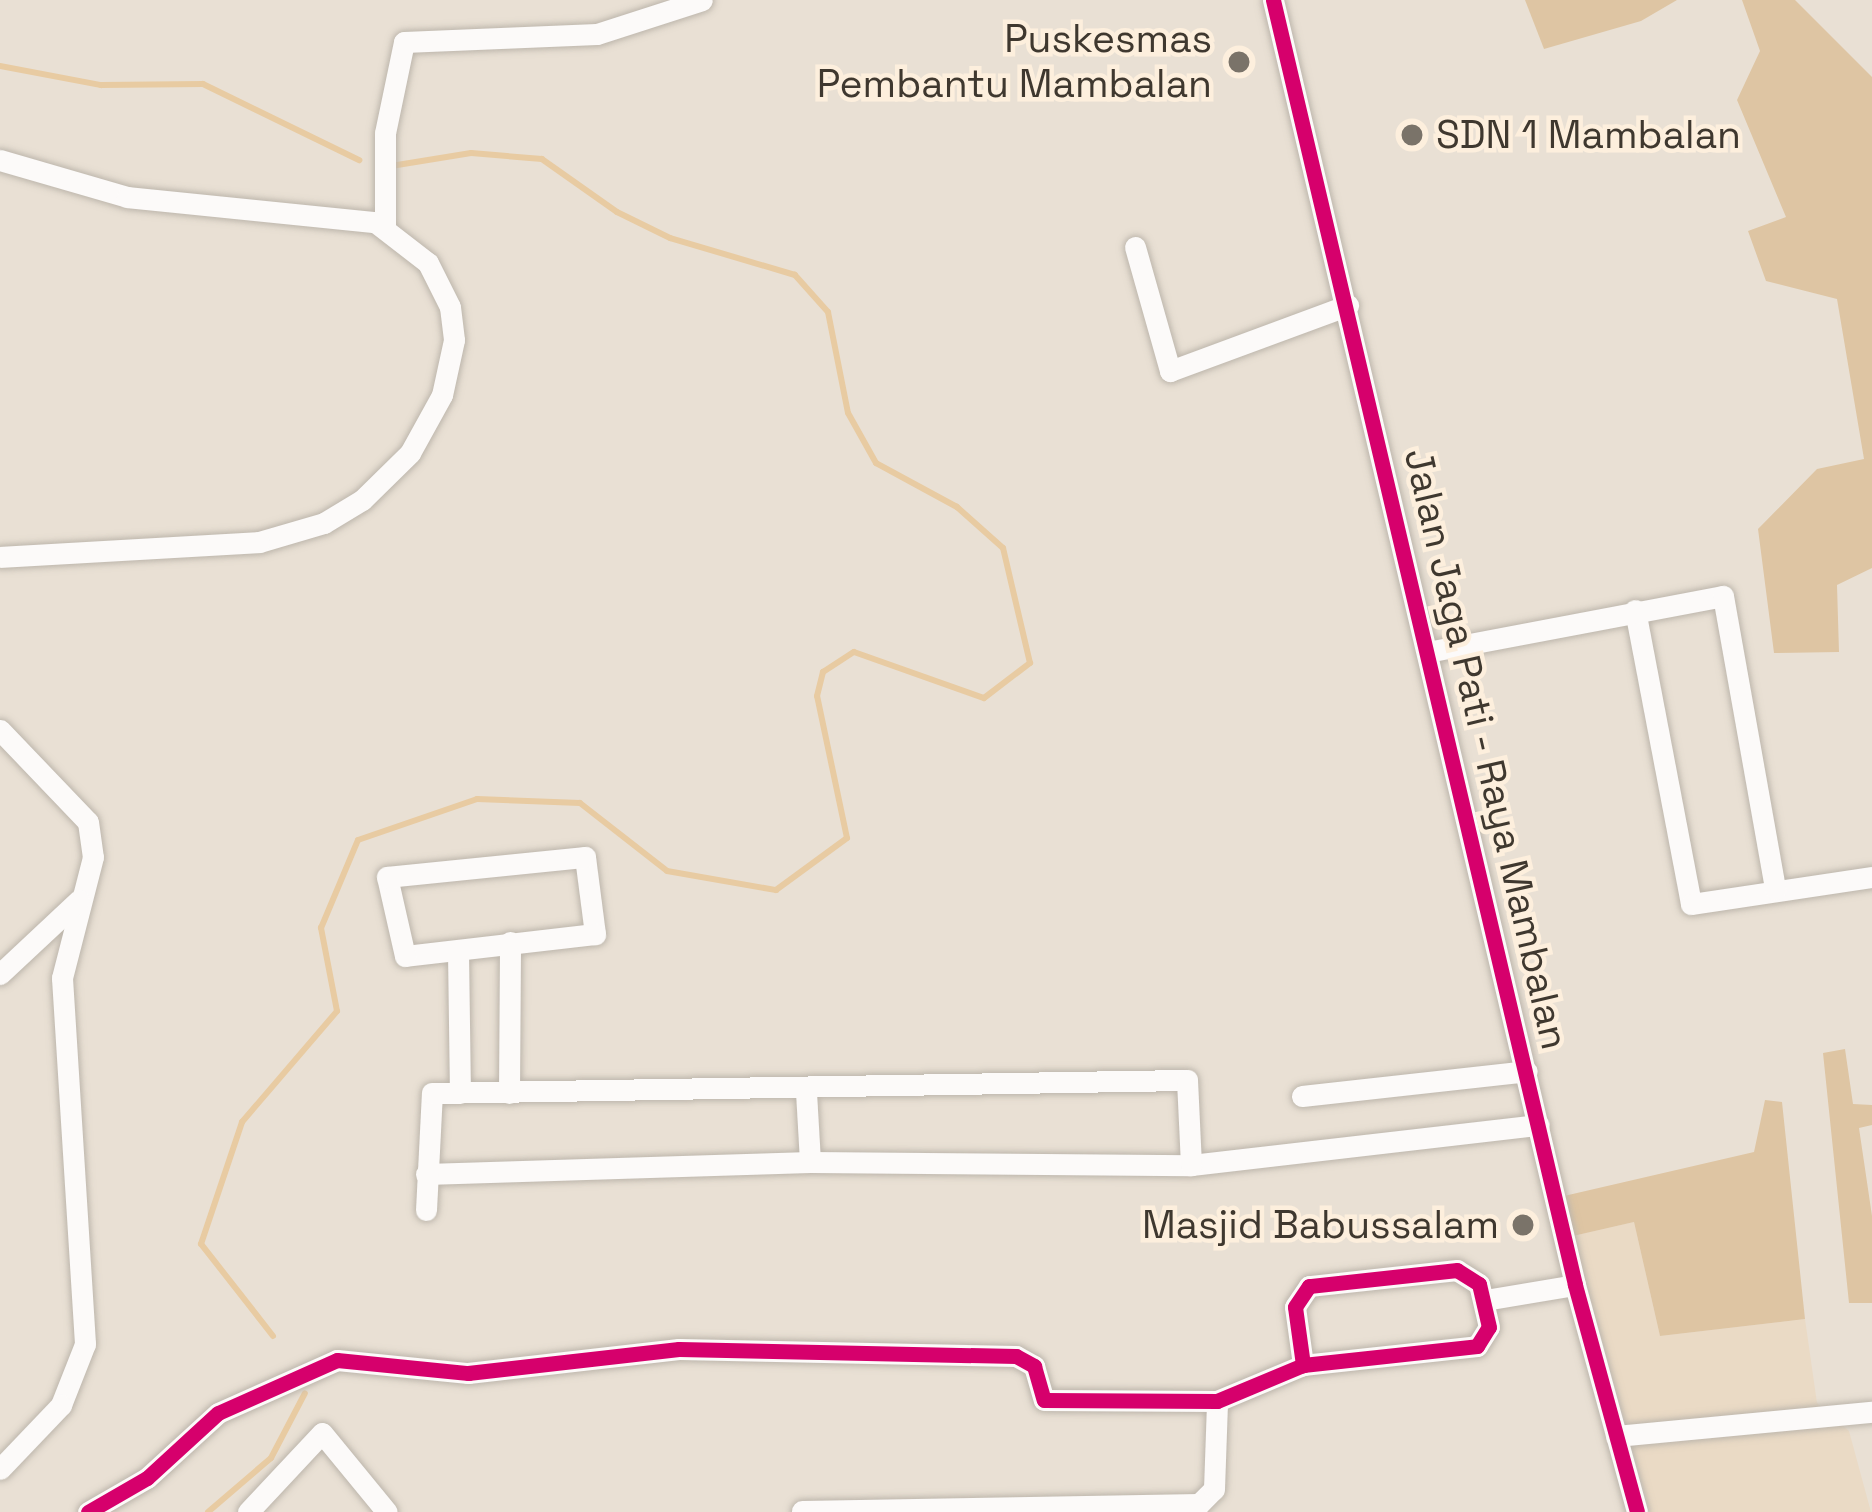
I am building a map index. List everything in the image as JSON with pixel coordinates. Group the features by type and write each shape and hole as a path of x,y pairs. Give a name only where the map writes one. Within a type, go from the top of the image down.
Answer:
{"street":[{"path":"386,226 385,134 404,42 597,34 702,0"},
{"name":"Jalan Jaga Pati - Raya Mambalan","path":"1273,0 1575,1285 1637,1512"},
{"path":"0,160 127,197 343,213 386,226 437,277 454,340 434,415 380,486 324,523 260,542 0,557"},
{"path":"1135,247 1170,371 1348,304"},
{"path":"1427,652 1717,594 1727,603 1775,889"},
{"path":"1635,610 1691,904 1872,877"},
{"path":"0,730 88,822 93,857 62,978 85,1344 61,1405 0,1468"},
{"path":"585,857 595,934 458,952 405,956 387,877 585,857"},
{"path":"0,974 80,899"},
{"path":"509,1093 510,942"},
{"path":"458,952 460,1093"},
{"path":"1302,1096 1527,1071"},
{"path":"426,1210 432,1093 806,1092 1187,1080 1191,1165"},
{"path":"806,1092 810,1162"},
{"path":"426,1174 810,1162 1191,1165 1539,1125"},
{"path":"88,1512 147,1478 218,1413 352,1357 468,1372 680,1349 1012,1355 1032,1362 1044,1400 1217,1401 1303,1365 1474,1348 1488,1334 1485,1300 1473,1274 1462,1270 1312,1284 1295,1306 1303,1365"},
{"path":"1485,1300 1575,1285"},
{"path":"802,1511 1199,1504 1214,1486 1217,1401"},
{"path":"1616,1436 1872,1412"},
{"path":"248,1512 277,1503 316,1436 328,1434 387,1512"}],"shaded area":[{"path":"1525,0 1677,0 1641,21 1544,49"},
{"path":"1742,0 1795,0 1872,77 1872,568 1837,585 1839,652 1774,653 1758,529 1817,469 1864,459 1837,299 1766,281 1748,231 1786,217 1737,100 1760,51"},
{"path":"1845,1049 1853,1104 1872,1105 1872,1125 1859,1128 1872,1216 1872,1303 1849,1303 1823,1053"},
{"path":"1765,1100 1782,1102 1805,1319 1660,1336 1634,1222 1573,1236 1564,1196 1754,1152"},
{"path":"1634,1222 1660,1336 1805,1319 1817,1403 1849,1431 1871,1512 1650,1512 1573,1236"}],"waterway":[{"path":"0,66 101,85 203,84 359,160"},
{"path":"273,1336 201,1244 242,1122 337,1011 321,928 358,840 477,799 580,803 667,871 776,890 847,838 817,696 823,672 854,652 984,698 1030,663 1003,548 957,507 876,463 848,413 828,312 795,275 670,238 617,212 542,159 471,153 391,166"},
{"path":"208,1512 271,1458 305,1393"}],"cycle path":[{"path":"1273,0 1575,1285 1637,1512"},
{"path":"88,1512 147,1478 218,1413 337,1360 468,1373 679,1349 1016,1356 1034,1366 1044,1400 1217,1401 1303,1365 1477,1346 1489,1327 1479,1284 1457,1270 1309,1286 1295,1307 1303,1365"}],"place":[{"name":"Puskesmas Pembantu Mambalan","path":"1239,62"},
{"name":"SDN 1 Mambalan","path":"1412,135"},
{"name":"Masjid Babussalam","path":"1523,1225"}]}
